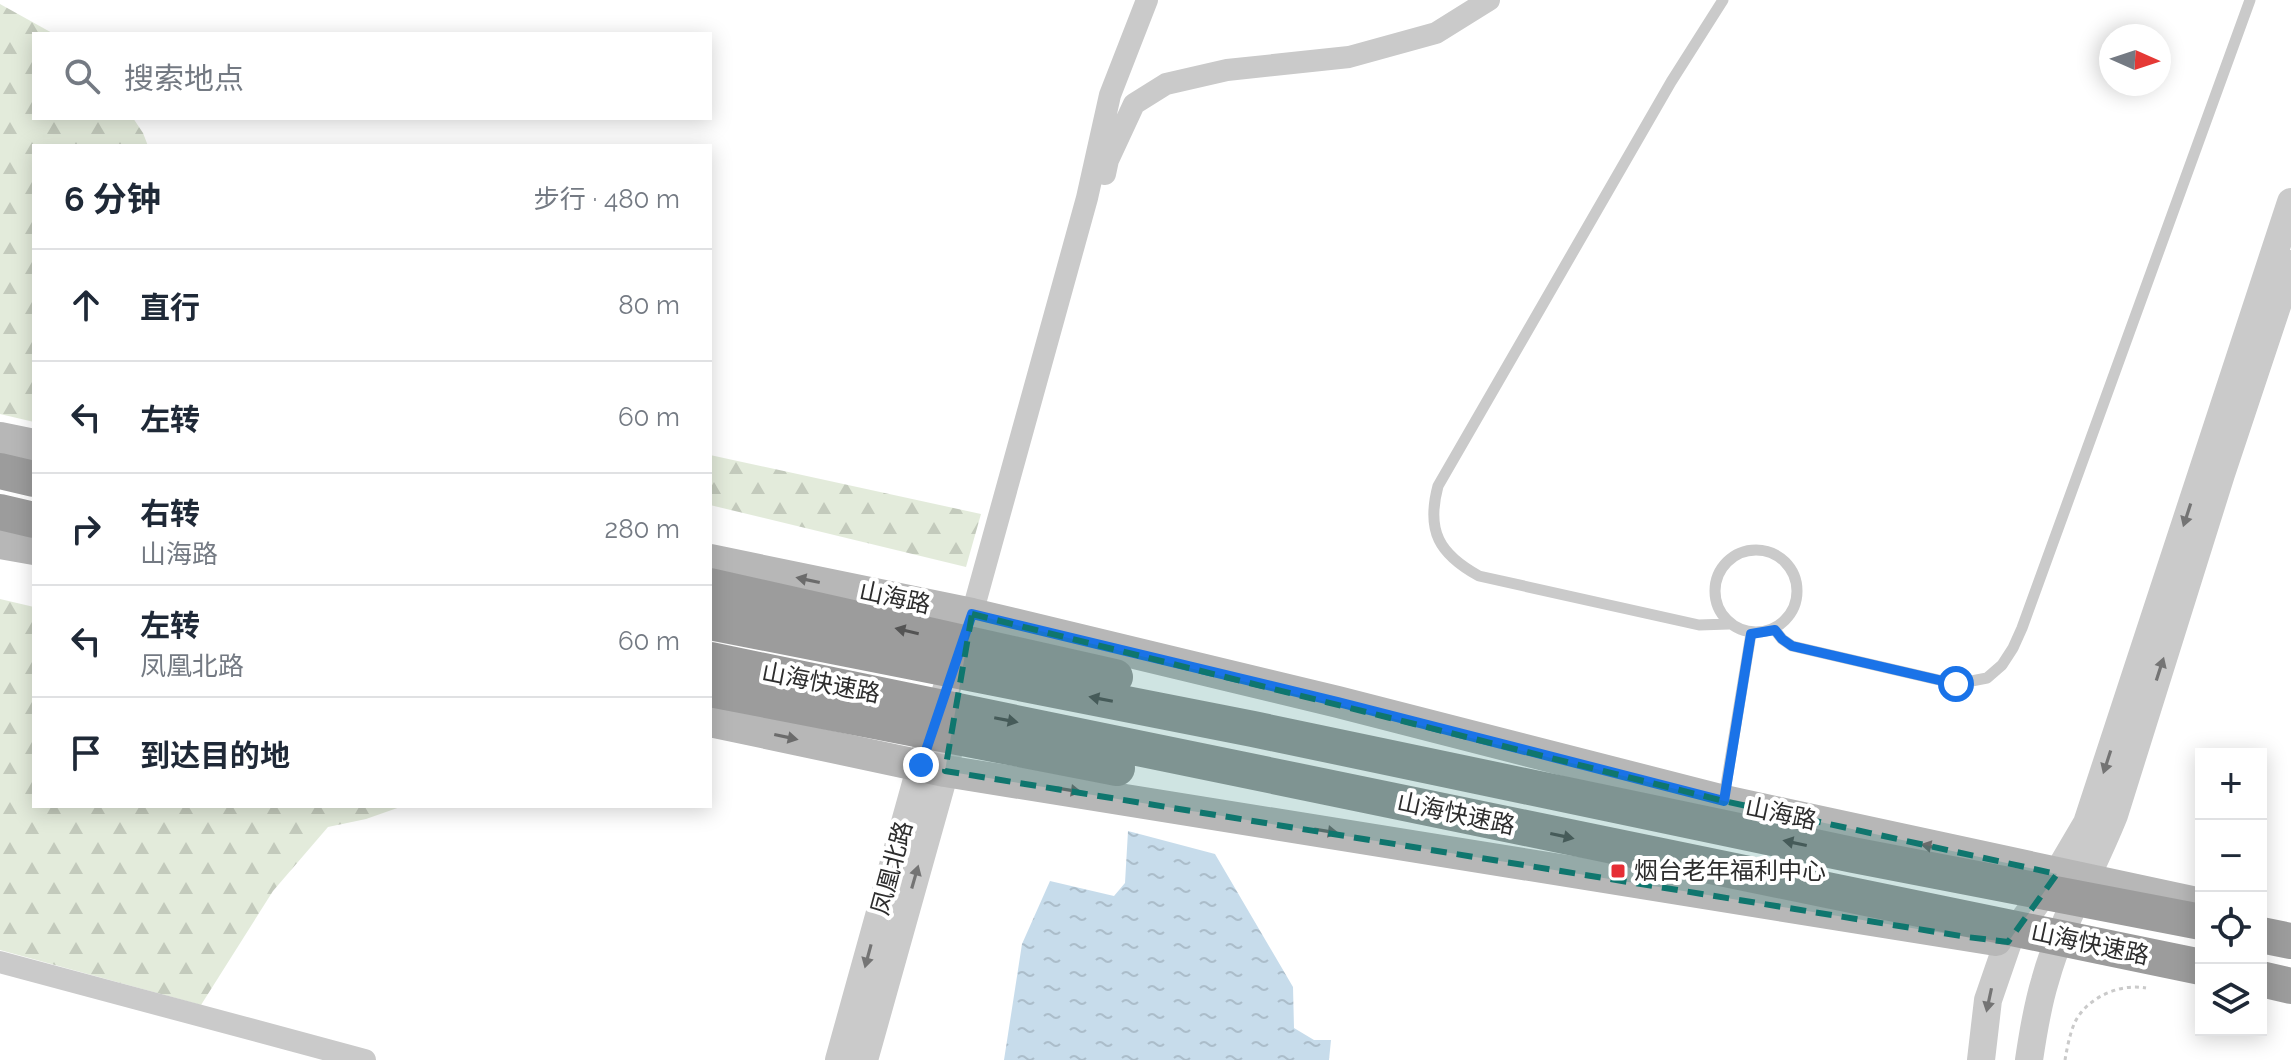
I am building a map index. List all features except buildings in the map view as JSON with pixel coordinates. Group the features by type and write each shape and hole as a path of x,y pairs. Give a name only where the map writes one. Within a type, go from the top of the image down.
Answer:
{"highway":[{"path":"0,471 32,479"},
{"path":"0,512 32,520"},
{"path":"712,586 1370,733 1745,833"},
{"name":"山海快速路","path":"712,622 1253,729 1745,833 2195,921"},
{"name":"山海快速路","path":"712,660 2195,966"},
{"path":"712,689 1205,785 1447,812"},
{"path":"2267,936 2291,941"},
{"path":"2267,980 2291,986"}],"main road":[{"path":"0,438 32,445"},
{"path":"0,543 32,549"},
{"name":"山海路","path":"712,560 972,614 1354,706 1724,801 2195,903"},
{"path":"712,721 933,768 2008,942 2195,981"},
{"path":"2267,918 2291,924"},
{"path":"2267,995 2291,1000"}],"street":[{"path":"972,614 1087,198 1110,95 1147,0"},
{"path":"1054,322 1087,242 1108,160 1134,104 1166,84 1227,70 1349,57 1436,33 1489,0"},
{"path":"2029,1060 2036,1017 2087,823 2291,202"},
{"path":"1981,1060 1988,1000 2008,942 2071,877 2098,856 2114,815 2221,474 2291,264"},
{"name":"凤凰北路","path":"864,1060 972,614"},
{"name":"凤凰北路","path":"839,1060 933,768"},
{"path":"0,962 365,1060"}],"lane":[{"path":"1723,0 1671,82 1438,486 1432,508 1440,545 1464,568 1479,576 1699,625 1729,624 1751,634 1775,630 1793,614 1799,591 1792,568 1773,552 1750,549 1728,560 1716,580 1716,604 1729,624"},
{"path":"1775,630 1792,646 1956,684 1987,678 2002,665 2022,628 2250,0"},
{"path":"1724,801 1751,634"}],"path":[{"path":"2065,1060 2075,1021 2092,1001 2112,990 2146,988"}],"highlighted area":[{"path":"972,614 1724,801 2057,874 2008,942 945,771"}],"green space":[{"path":"0,4 50,32 32,32 32,120 134,120 147,144 32,144 32,422 0,414"},
{"path":"712,455 981,514 966,567 712,505"},
{"path":"0,599 32,607 32,808 397,808 328,827 273,891 201,1005 0,950"}],"water":[{"path":"1128,831 1215,854 1293,987 1294,1028 1314,1040 1331,1040 1329,1060 1004,1060 1022,944 1050,881 1114,896 1125,883"}],"place":[{"name":"烟台老年福利中心","path":"1618,871"}],"route":[{"path":"921,765 972,614 1338,702 1724,801 1751,634 1775,630 1792,646 1956,684"}]}
